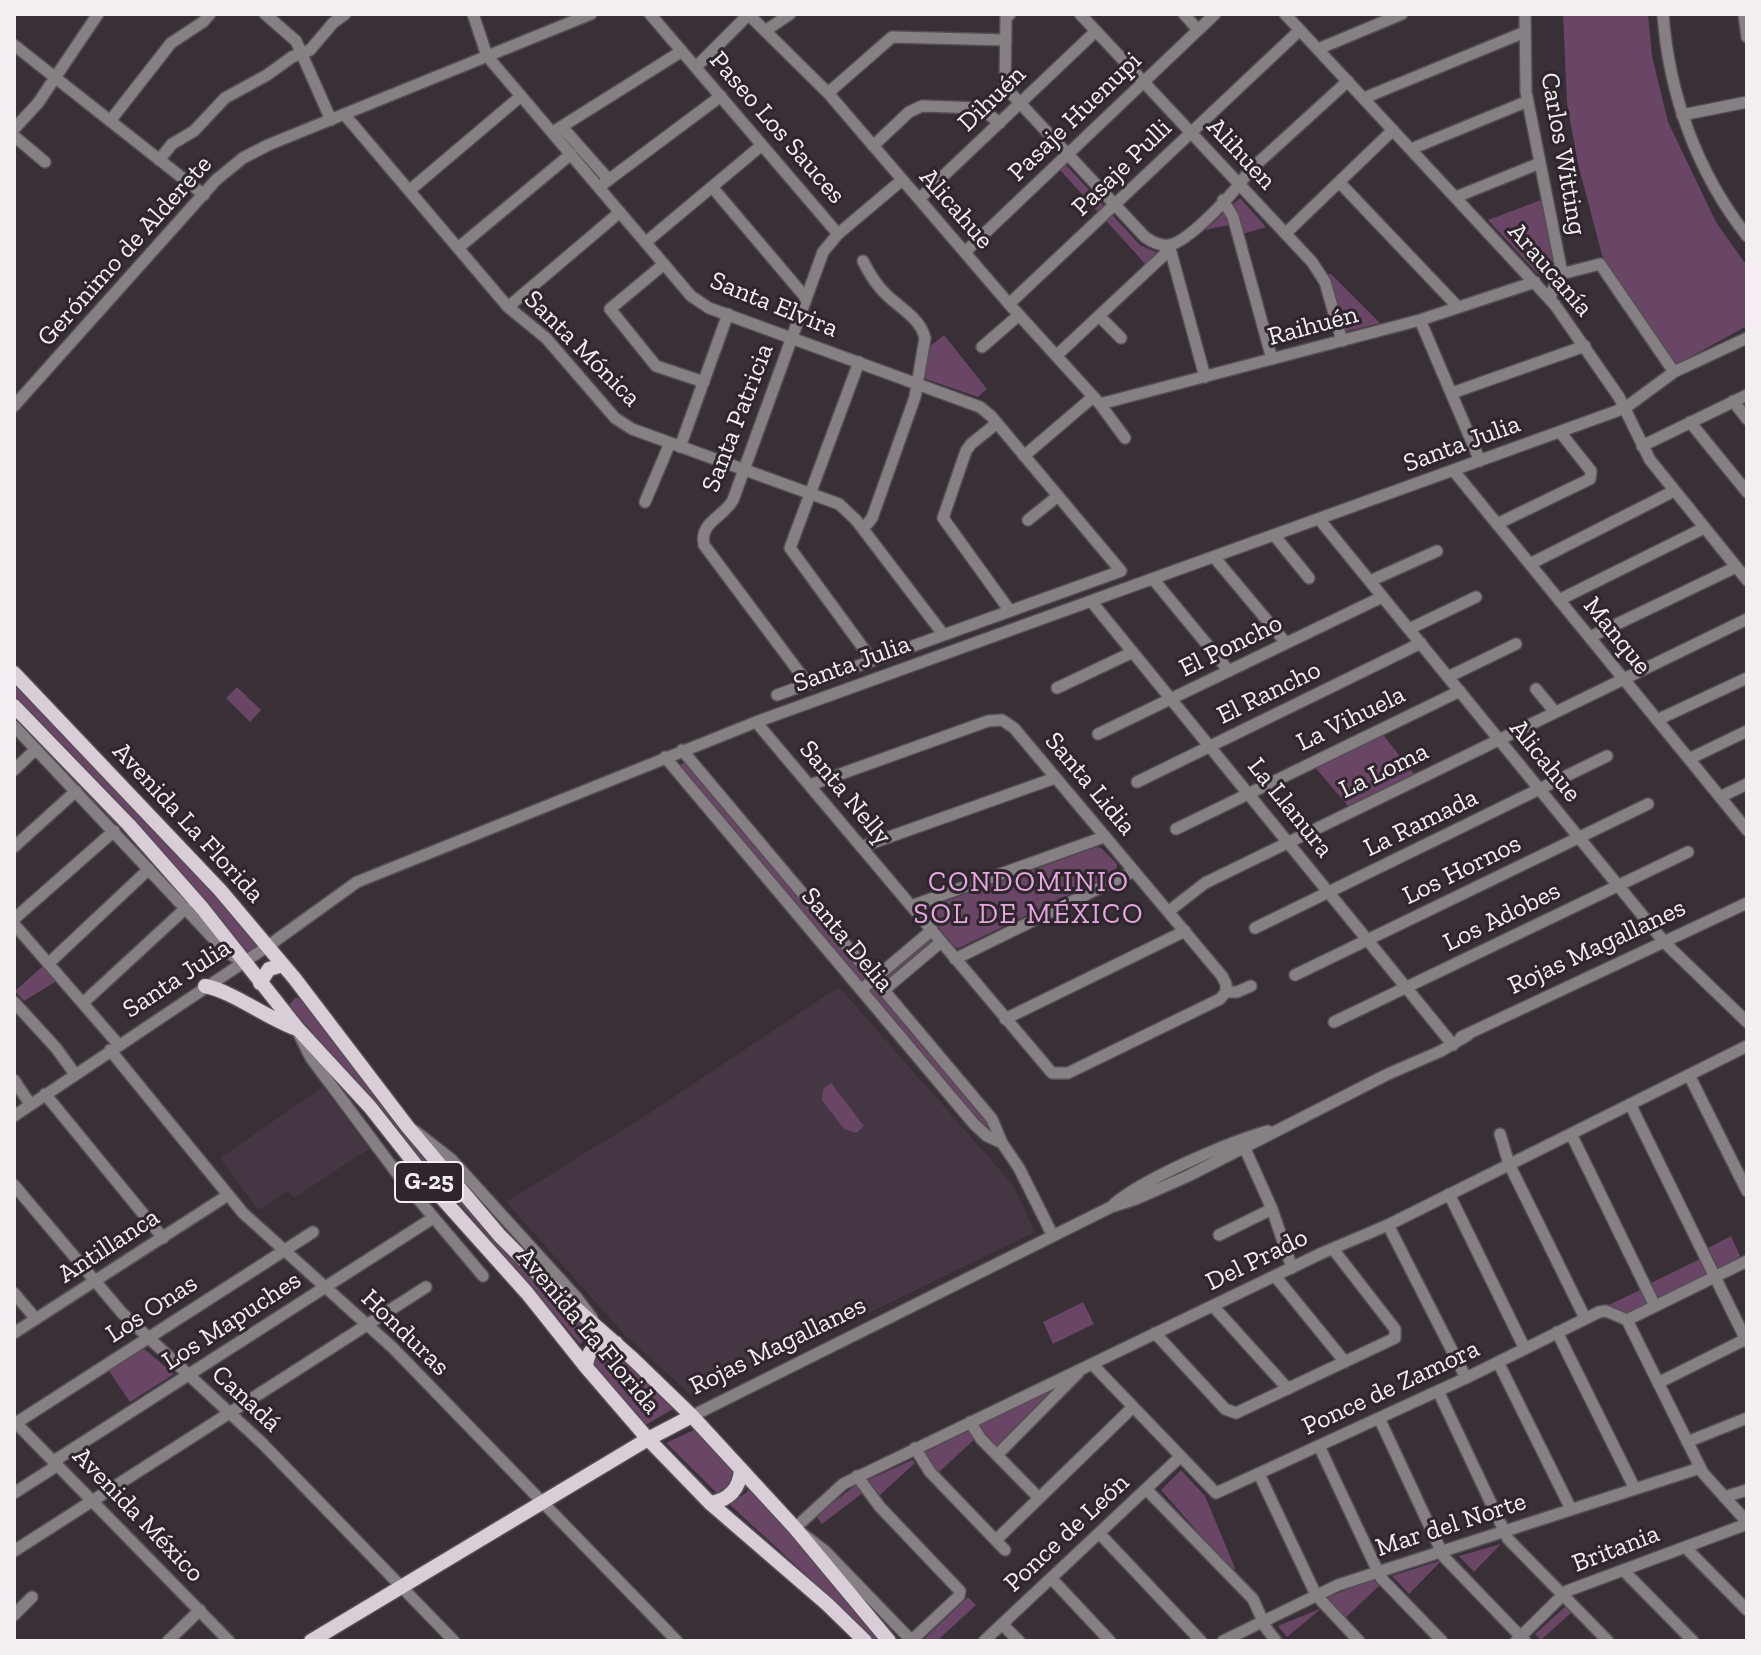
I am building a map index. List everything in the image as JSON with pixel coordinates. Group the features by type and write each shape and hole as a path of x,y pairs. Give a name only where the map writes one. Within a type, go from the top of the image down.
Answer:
{"main road":[{"name":"Avenida La Florida","path":"14,673 201,869 268,946 407,1126 514,1251 692,1416 795,1528 889,1641"},
{"name":"Avenida La Florida","path":"14,706 222,931 298,1029 370,1107 449,1207 541,1310 648,1439 710,1503 865,1641"},
{"path":"59,753 72,752 75,738"},
{"path":"260,983 269,969 283,965"},
{"path":"205,986 272,1020 298,1029"},
{"path":"586,1367 587,1358 594,1347 616,1343"},
{"name":"Rojas Magallanes","path":"311,1641 648,1439 692,1416"},
{"path":"710,1503 732,1494 739,1482 741,1469"}],"street":[{"path":"14,129 38,103 98,14"},
{"path":"110,121 171,43 210,14"},
{"path":"265,14 289,34 301,53 331,120"},
{"path":"159,160 169,147 194,131 225,98 312,48 345,14"},
{"path":"473,14 487,56"},
{"name":"Gerónimo de Alderete","path":"14,406 225,172 243,158 591,14"},
{"name":"Paseo Los Sauces","path":"650,14 838,234"},
{"path":"696,67 748,14"},
{"name":"Alicahue","path":"748,14 828,93 1125,438"},
{"path":"765,31 790,14"},
{"path":"1010,14 1006,18 1005,87 1150,241 1169,245"},
{"name":"Alihuen","path":"1080,14 1320,272 1342,341"},
{"path":"1184,14 1198,30"},
{"name":"Pasaje Huenupi","path":"965,252 1215,14"},
{"name":"Araucanía","path":"1285,14 1550,298 1625,408 1642,446 1674,491 1747,580"},
{"path":"1318,49 1382,18 1402,14"},
{"name":"Carlos Witting","path":"1525,14 1528,101 1561,274 1550,298"},
{"path":"1663,14 1669,62 1682,115 1711,181 1747,236"},
{"path":"1744,14 1747,37"},
{"name":"Pasaje Pulli","path":"1009,304 1300,30"},
{"name":"Dihuén","path":"919,199 1096,31"},
{"path":"1364,98 1525,32"},
{"path":"828,93 892,37 1006,40"},
{"path":"14,45 204,195"},
{"path":"557,130 682,51"},
{"name":"Santa Elvira","path":"487,56 604,184 620,212 697,301 791,338 973,402 997,423 1121,571"},
{"path":"1056,356 1165,254 1169,245 1186,236 1240,185 1248,172 1348,81"},
{"path":"410,190 521,96"},
{"path":"604,184 721,96"},
{"path":"1411,149 1528,101"},
{"path":"1682,115 1747,102"},
{"path":"873,146 909,112 922,106 980,108 1000,123"},
{"name":"Santa Mónica","path":"344,114 508,307 553,345 615,418 626,426 844,507 943,634"},
{"name":"Santa Elvira","path":"557,130 571,154 604,184"},
{"path":"1286,233 1393,130"},
{"path":"14,136 45,162"},
{"path":"646,242 762,145"},
{"path":"458,248 571,154"},
{"path":"1456,197 1540,163"},
{"name":"Santa Patricia","path":"808,684 704,545 703,538 709,523 731,505 823,252 838,234 902,180"},
{"path":"1339,182 1458,307"},
{"path":"712,187 806,298"},
{"path":"1223,200 1233,217 1272,359"},
{"path":"508,307 620,212"},
{"path":"1169,245 1205,377"},
{"path":"863,261 878,286 923,331 925,338 915,397 872,518 863,529"},
{"path":"664,264 610,309 656,366 704,382"},
{"path":"1561,274 1600,264 1674,372"},
{"name":"Raihuén","path":"1024,456 1096,401 1205,377 1420,320 1535,282"},
{"path":"645,502 704,382 728,314"},
{"path":"982,347 1019,315"},
{"path":"1099,316 1121,338"},
{"path":"1420,320 1480,461"},
{"name":"Santa Julia","path":"14,1116 268,946 334,895 357,882 756,722 1625,408 1674,372 1747,338"},
{"path":"1452,393 1585,346"},
{"path":"859,362 790,548 872,660"},
{"path":"1642,446 1747,395"},
{"path":"1733,401 1747,419"},
{"path":"1690,422 1747,492"},
{"path":"997,423 968,448 943,518 1010,611"},
{"path":"1497,524 1590,479 1591,471 1560,432"},
{"name":"Manque","path":"1453,470 1747,830"},
{"path":"1530,564 1674,491"},
{"path":"1028,520 1058,496"},
{"name":"Alicahue","path":"1319,519 1665,943 1747,1022"},
{"path":"1559,600 1704,528"},
{"path":"1274,535 1309,578"},
{"path":"1370,581 1437,551"},
{"path":"1214,557 1286,643"},
{"path":"1590,637 1736,567"},
{"name":"Santa Julia","path":"777,695 1121,571"},
{"path":"1153,579 1229,671"},
{"name":"El Poncho","path":"1098,734 1382,597"},
{"path":"1409,629 1476,597"},
{"name":"La Llanura","path":"1091,601 1451,1043"},
{"name":"La Loma","path":"1169,911 1205,883 1747,619"},
{"name":"El Rancho","path":"1137,782 1421,643"},
{"path":"1448,677 1516,644"},
{"path":"1057,688 1133,652"},
{"path":"1657,720 1747,678"},
{"path":"1536,689 1555,712"},
{"name":"La Vihuela","path":"1176,829 1460,691"},
{"name":"Santa Lidia","path":"810,785 988,721 1002,720 1012,725 1169,911 1225,980 1226,992"},
{"name":"Santa Nelly","path":"756,722 1005,1019 1046,1067 1056,1074 1068,1073 1220,999 1226,992"},
{"name":"Avenida La Florida","path":"14,726 226,952 244,962"},
{"path":"1689,759 1747,731"},
{"path":"14,770 36,749"},
{"name":"Santa Delia","path":"682,750 992,1119 1053,1236"},
{"name":"La Ramada","path":"1255,928 1607,756"},
{"name":"Santa Delia","path":"665,757 974,1124 987,1136 1002,1143"},
{"path":"861,847 1055,778"},
{"path":"1720,797 1747,784"},
{"path":"14,847 76,791"},
{"name":"Los Hornos","path":"1295,975 1648,804"},
{"path":"14,922 114,831"},
{"path":"911,906 1104,837"},
{"name":"Los Adobes","path":"1334,1022 1688,852"},
{"path":"49,963 149,869"},
{"path":"955,959 1134,871"},
{"path":"84,1002 186,908"},
{"name":"Rojas Magallanes","path":"692,1416 1111,1207 1164,1188 1243,1144 1388,1074 1409,1060 1745,908"},
{"name":"Honduras","path":"14,922 84,1002 114,1047 228,1195 284,1251 393,1348 677,1641"},
{"path":"861,990 932,930"},
{"path":"1005,1019 1185,931"},
{"path":"884,990 941,942"},
{"path":"1226,992 1237,992 1251,986"},
{"path":"14,1002 75,1074"},
{"name":"Avenida La Florida","path":"298,1029 311,1058 433,1218 483,1276"},
{"name":"Del Prado","path":"795,1528 837,1488 857,1476 1388,1225 1747,1046"},
{"path":"1689,1075 1747,1191"},
{"path":"14,1080 30,1104"},
{"path":"45,1094 163,1238"},
{"path":"1630,1104 1746,1341 1658,1383"},
{"path":"1500,1134 1509,1164 1585,1318"},
{"path":"1571,1134 1655,1306"},
{"path":"1243,1144 1272,1209 1292,1268"},
{"name":"Canadá","path":"14,1185 94,1282 147,1338 229,1412 454,1641"},
{"path":"1449,1194 1525,1349"},
{"name":"Antillanca","path":"14,1333 228,1195"},
{"path":"1219,1235 1272,1209"},
{"name":"Los Mapuches","path":"14,1493 189,1375 433,1218"},
{"path":"1388,1225 1466,1378"},
{"name":"Los Onas","path":"16,1426 313,1232"},
{"path":"1155,1333 1232,1413 1397,1336 1395,1329 1333,1249"},
{"path":"1747,1261 1627,1320 1700,1468 1747,1523"},
{"path":"1275,1276 1345,1362"},
{"path":"14,1551 426,1287"},
{"path":"14,1293 36,1319"},
{"path":"1213,1306 1288,1389"},
{"name":"Ponce de Zamora","path":"1088,1366 1133,1407 1215,1493 1466,1378 1585,1318 1602,1311 1627,1320"},
{"path":"1557,1332 1635,1489"},
{"path":"1498,1362 1571,1509"},
{"path":"997,1455 1088,1366"},
{"path":"1438,1391 1512,1543 1608,1641"},
{"path":"996,1540 1133,1407"},
{"path":"1379,1418 1445,1559 1520,1639"},
{"path":"1687,1442 1747,1418"},
{"path":"970,1422 978,1435 1039,1498"},
{"name":"Avenida México","path":"16,1426 229,1641"},
{"path":"1319,1446 1383,1581 1442,1641"},
{"path":"915,1448 930,1472 1005,1550"},
{"name":"Ponce de León","path":"984,1641 1180,1457"},
{"name":"Mar del Norte","path":"1223,1641 1316,1595 1380,1571 1700,1468"},
{"path":"1259,1474 1316,1595 1359,1641"},
{"path":"857,1476 880,1507 960,1591 959,1596 912,1641"},
{"path":"1146,1489 1253,1599 1268,1632 1276,1641"},
{"path":"1724,1497 1747,1490"},
{"name":"Britania","path":"1520,1639 1563,1595 1747,1523"},
{"name":"Avenida La Florida","path":"795,1528 825,1551 912,1641"},
{"path":"1099,1533 1201,1641"},
{"path":"1685,1547 1747,1610"},
{"path":"1623,1570 1693,1641"},
{"path":"1051,1578 1110,1641"},
{"path":"14,1615 32,1597"},
{"path":"168,1641 200,1610"},
{"path":"1002,1624 1019,1641"}],"shaded area":[{"path":"1563,14 1648,14 1652,56 1668,122 1716,222 1747,266 1747,326 1681,362 1674,364 1616,283 1602,255 1578,164 1567,103"},
{"path":"1066,165 1140,245 1160,254 1147,266 1060,170"},
{"path":"1240,198 1266,227 1243,234 1238,223 1205,230"},
{"path":"1541,200 1555,267 1549,281 1536,272 1488,220"},
{"path":"1327,274 1331,274 1380,323 1344,332"},
{"path":"944,335 987,389 978,397 923,378 928,348"},
{"path":"14,681 169,843 258,946 249,953 194,889 14,697"},
{"path":"237,687 261,710 250,722 226,698"},
{"path":"1381,732 1414,774 1348,806 1313,765"},
{"path":"684,763 867,979 864,982 857,978 682,769 680,765"},
{"name":"CONDOMINIO SOL DE MÉXICO","path":"1097,847 1117,864 1116,872 961,947 953,945 927,913 932,906"},
{"path":"931,940 931,944 884,982 882,979"},
{"path":"44,965 57,981 24,1001 15,991"},
{"path":"839,987 1013,1185 1035,1232 694,1398 624,1334 506,1202 650,1113"},
{"path":"873,987 988,1124 991,1132 870,993"},
{"path":"295,998 303,998 357,1069 599,1335 589,1337 580,1344 289,1005"},
{"path":"831,1083 864,1126 856,1133 844,1129 822,1100 823,1089"},
{"path":"323,1087 369,1149 294,1198 288,1191 258,1210 220,1158"},
{"path":"1731,1236 1741,1258 1719,1269 1708,1248"},
{"path":"1702,1258 1709,1275 1658,1299 1651,1283"},
{"path":"1644,1288 1651,1305 1629,1315 1611,1309 1609,1305"},
{"path":"1083,1302 1094,1324 1053,1344 1043,1322"},
{"path":"142,1347 174,1374 130,1402 107,1368"},
{"path":"612,1348 673,1409 644,1426 594,1366 593,1355 600,1349"},
{"path":"1068,1382 997,1447 978,1425"},
{"path":"696,1429 738,1473 727,1491 717,1493 666,1443"},
{"path":"969,1431 976,1438 938,1473 921,1454"},
{"path":"912,1460 915,1463 880,1495 866,1481"},
{"path":"1181,1470 1205,1496 1235,1568 1232,1571 1161,1490"},
{"path":"751,1484 881,1641 870,1641 826,1593 729,1504 747,1492"},
{"path":"857,1484 864,1492 822,1524 816,1516"},
{"path":"1501,1544 1474,1572 1459,1556"},
{"path":"1442,1560 1409,1594 1392,1576"},
{"path":"1374,1579 1380,1585 1343,1620 1323,1599"},
{"path":"968,1597 976,1605 937,1641 928,1641 925,1638"},
{"path":"1567,1605 1573,1611 1541,1640 1535,1634"},
{"path":"1322,1608 1287,1637 1278,1626"}],"district":[{"name":"CONDOMINIO SOL DE MÉXICO","path":"1029,899"}]}
